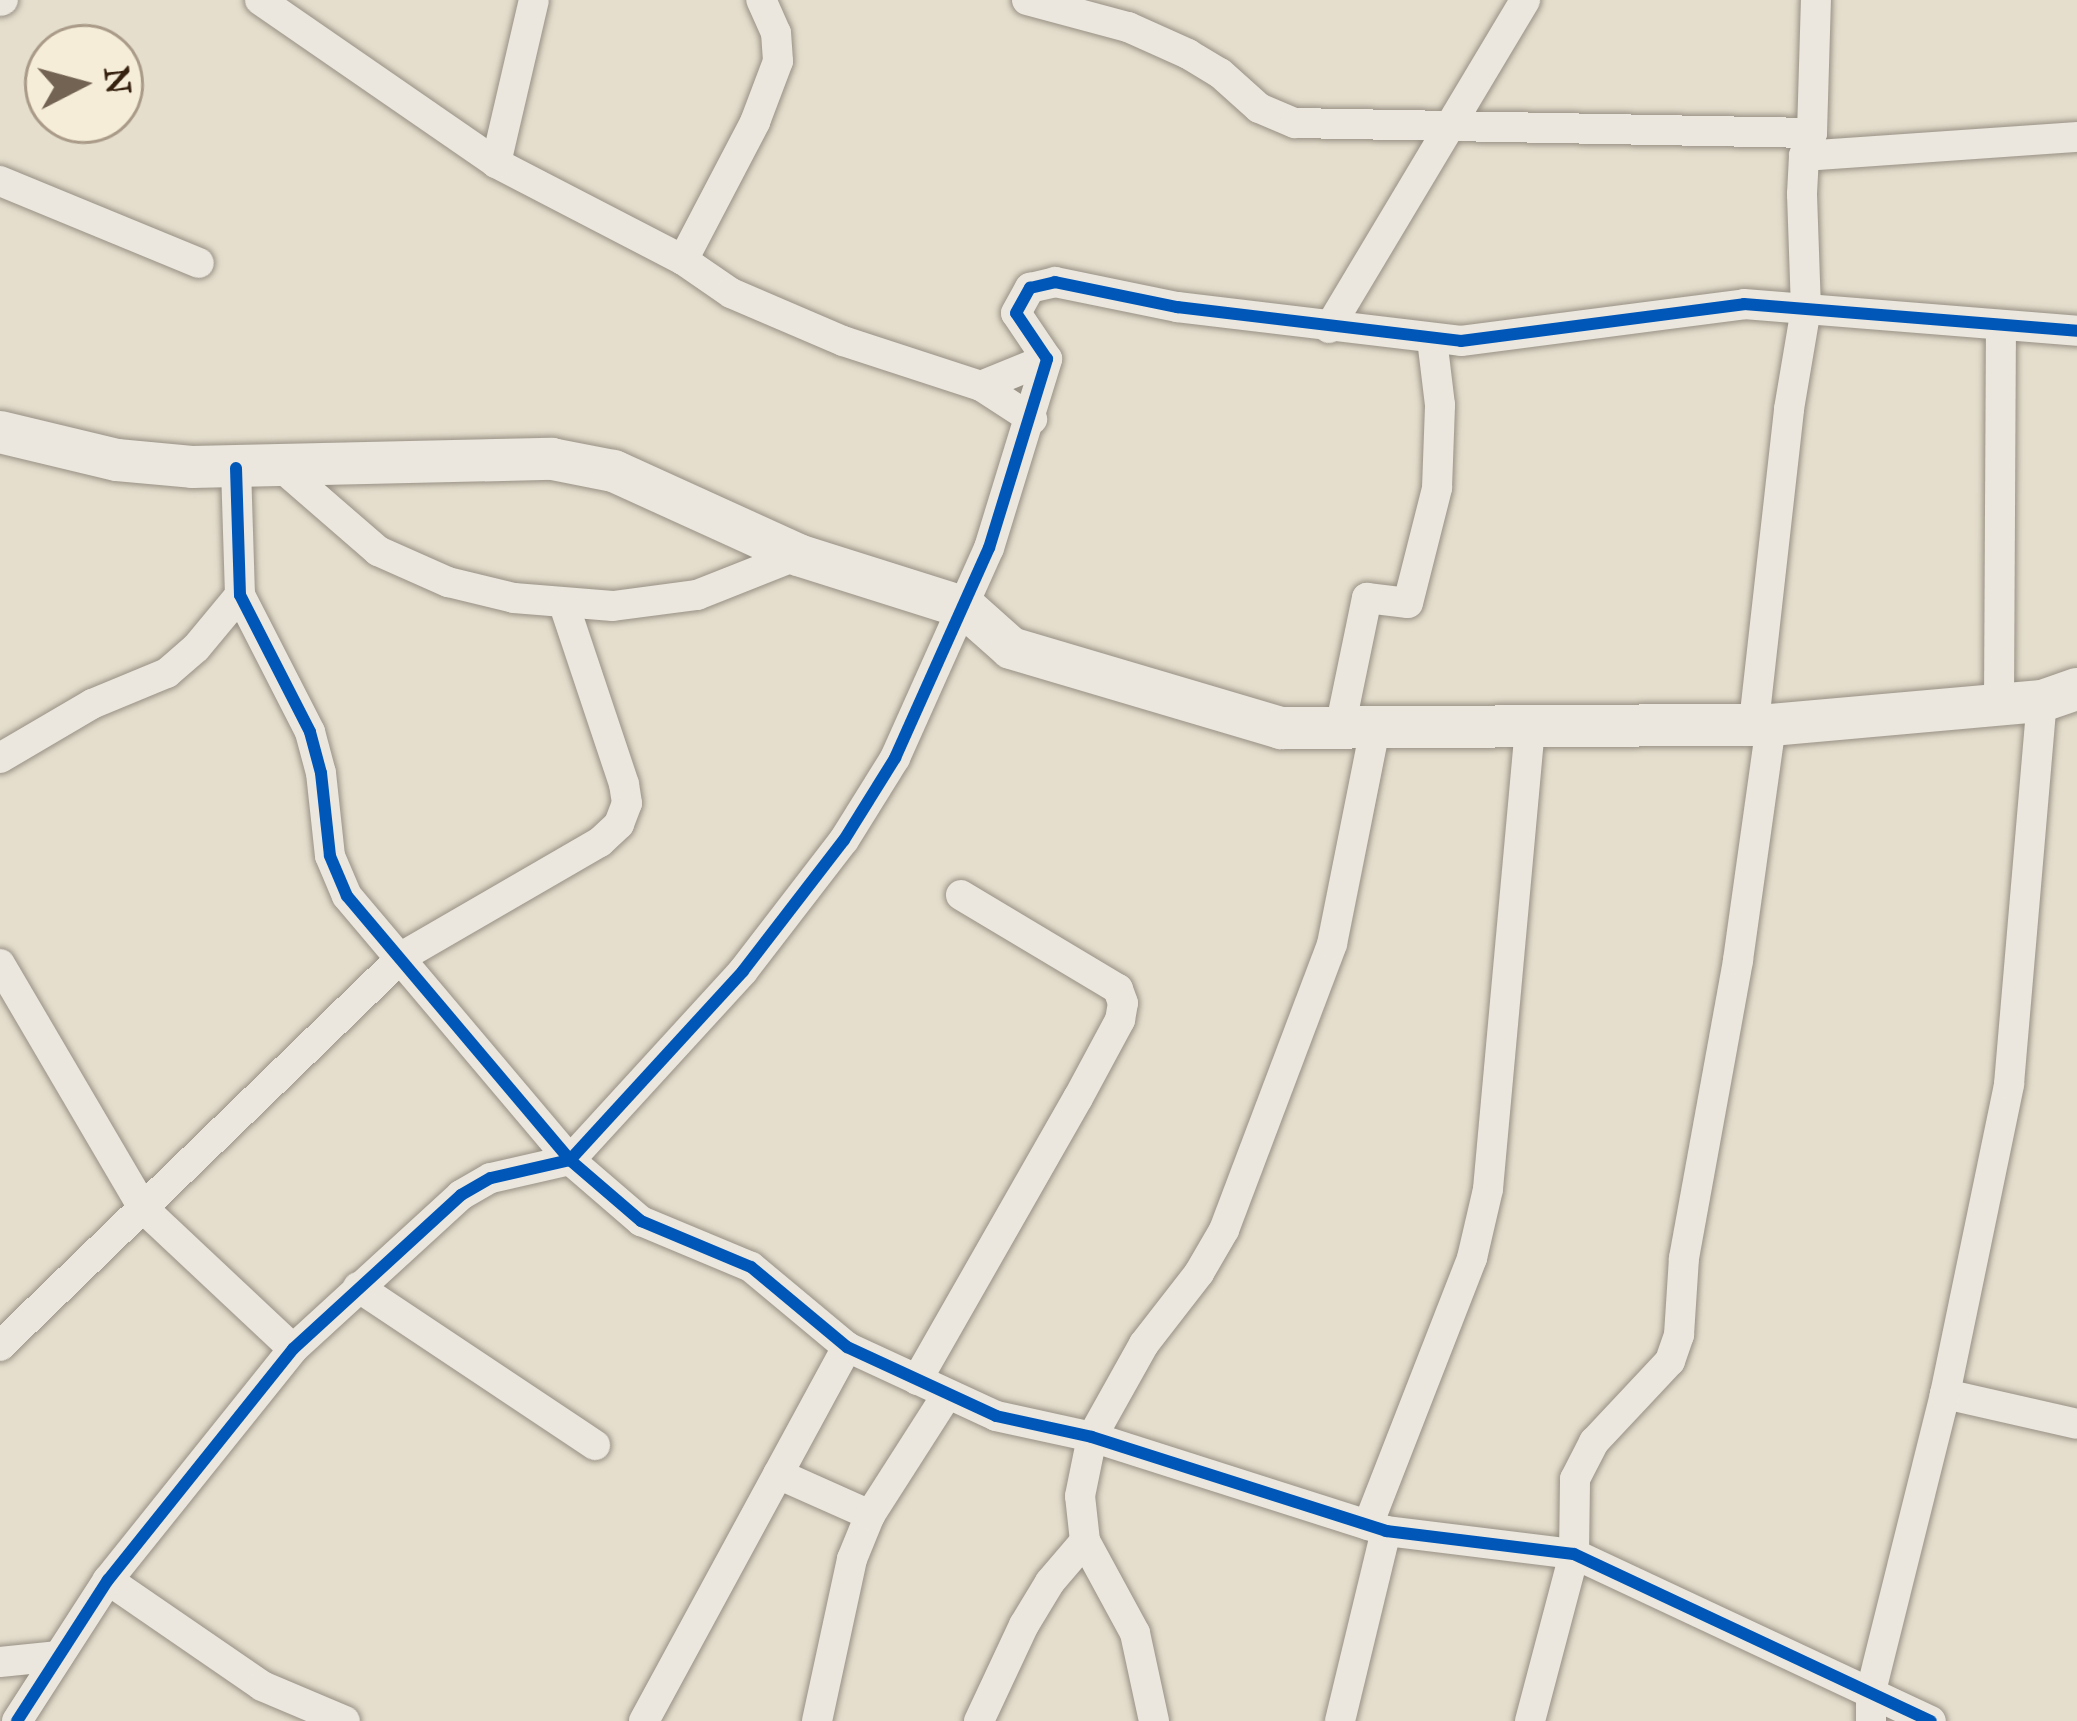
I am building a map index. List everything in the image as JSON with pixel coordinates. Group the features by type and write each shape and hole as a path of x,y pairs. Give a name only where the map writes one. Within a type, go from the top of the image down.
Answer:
{"street":[{"path":"260,0 496,163 683,260 730,293 842,340 981,386 1032,419"},
{"path":"496,163 534,0"},
{"path":"683,260 755,122 778,61 776,33 761,0"},
{"path":"1027,0 1148,36 1220,73 1258,108 1295,123 1808,144 2077,137"},
{"path":"1329,328 1525,0"},
{"path":"1530,1721 1574,1554 1575,1479 1594,1442 1670,1361 1679,1335 1684,1258 1738,960 1806,309 1816,0"},
{"path":"0,181 199,263"},
{"path":"17,1721 108,1580 293,1349 461,1195 491,1178 570,1160 743,971 844,840 895,758 966,608 1032,419 1047,359 1016,314 1030,288 1055,282 1177,307 1432,339 1461,340 1744,304 2077,331"},
{"path":"1999,704 2001,327"},
{"path":"1154,1721 1135,1633 1085,1541 1080,1496 1092,1437 1144,1344 1199,1273 1224,1230 1332,944 1357,728 1366,598 1408,603 1437,488 1441,405 1432,339"},
{"path":"981,386 1047,359"},
{"path":"0,432 116,460 236,468 552,459 614,471 798,555 966,608 1011,647 1281,728 1762,723 2060,695 2009,1084 1945,1394 1871,1706"},
{"path":"280,466 378,551 448,582 564,605 613,606 697,595 798,555"},
{"path":"236,468 240,595 310,733 321,773 330,856 347,896 403,956 570,1160 641,1221 752,1267 847,1347 996,1416 1092,1437 1377,1528 1574,1554 1871,1706 1931,1721"},
{"path":"0,758 92,704 167,673 196,648 240,595"},
{"path":"0,1346 403,956 600,842 619,824 627,803 624,784 564,605"},
{"path":"1340,1721 1377,1528 1472,1258 1488,1189 1530,724"},
{"path":"917,1380 1078,1097 1120,1019 1123,1003 1118,989 961,896"},
{"path":"0,964 144,1209 293,1349"},
{"path":"358,1287 595,1445"},
{"path":"644,1721 847,1347"},
{"path":"1945,1394 2077,1424"},
{"path":"817,1721 842,1595 870,1515 946,1396"},
{"path":"778,1474 870,1515"},
{"path":"979,1721 1033,1611 1085,1541"},
{"path":"108,1580 262,1686 345,1721"},
{"path":"0,1663 59,1656"}],"cycle path":[{"path":"17,1721 108,1580 293,1349 461,1195 491,1178 570,1160 743,971 844,840 895,758 989,548 1047,359 1016,313 1030,288 1055,282 1177,307 1461,341 1744,304 2077,331"},
{"path":"236,468 240,595 310,732 321,773 330,856 347,896 570,1160 641,1221 751,1267 847,1347 996,1416 1092,1437 1386,1531 1574,1554 1931,1721"}]}
